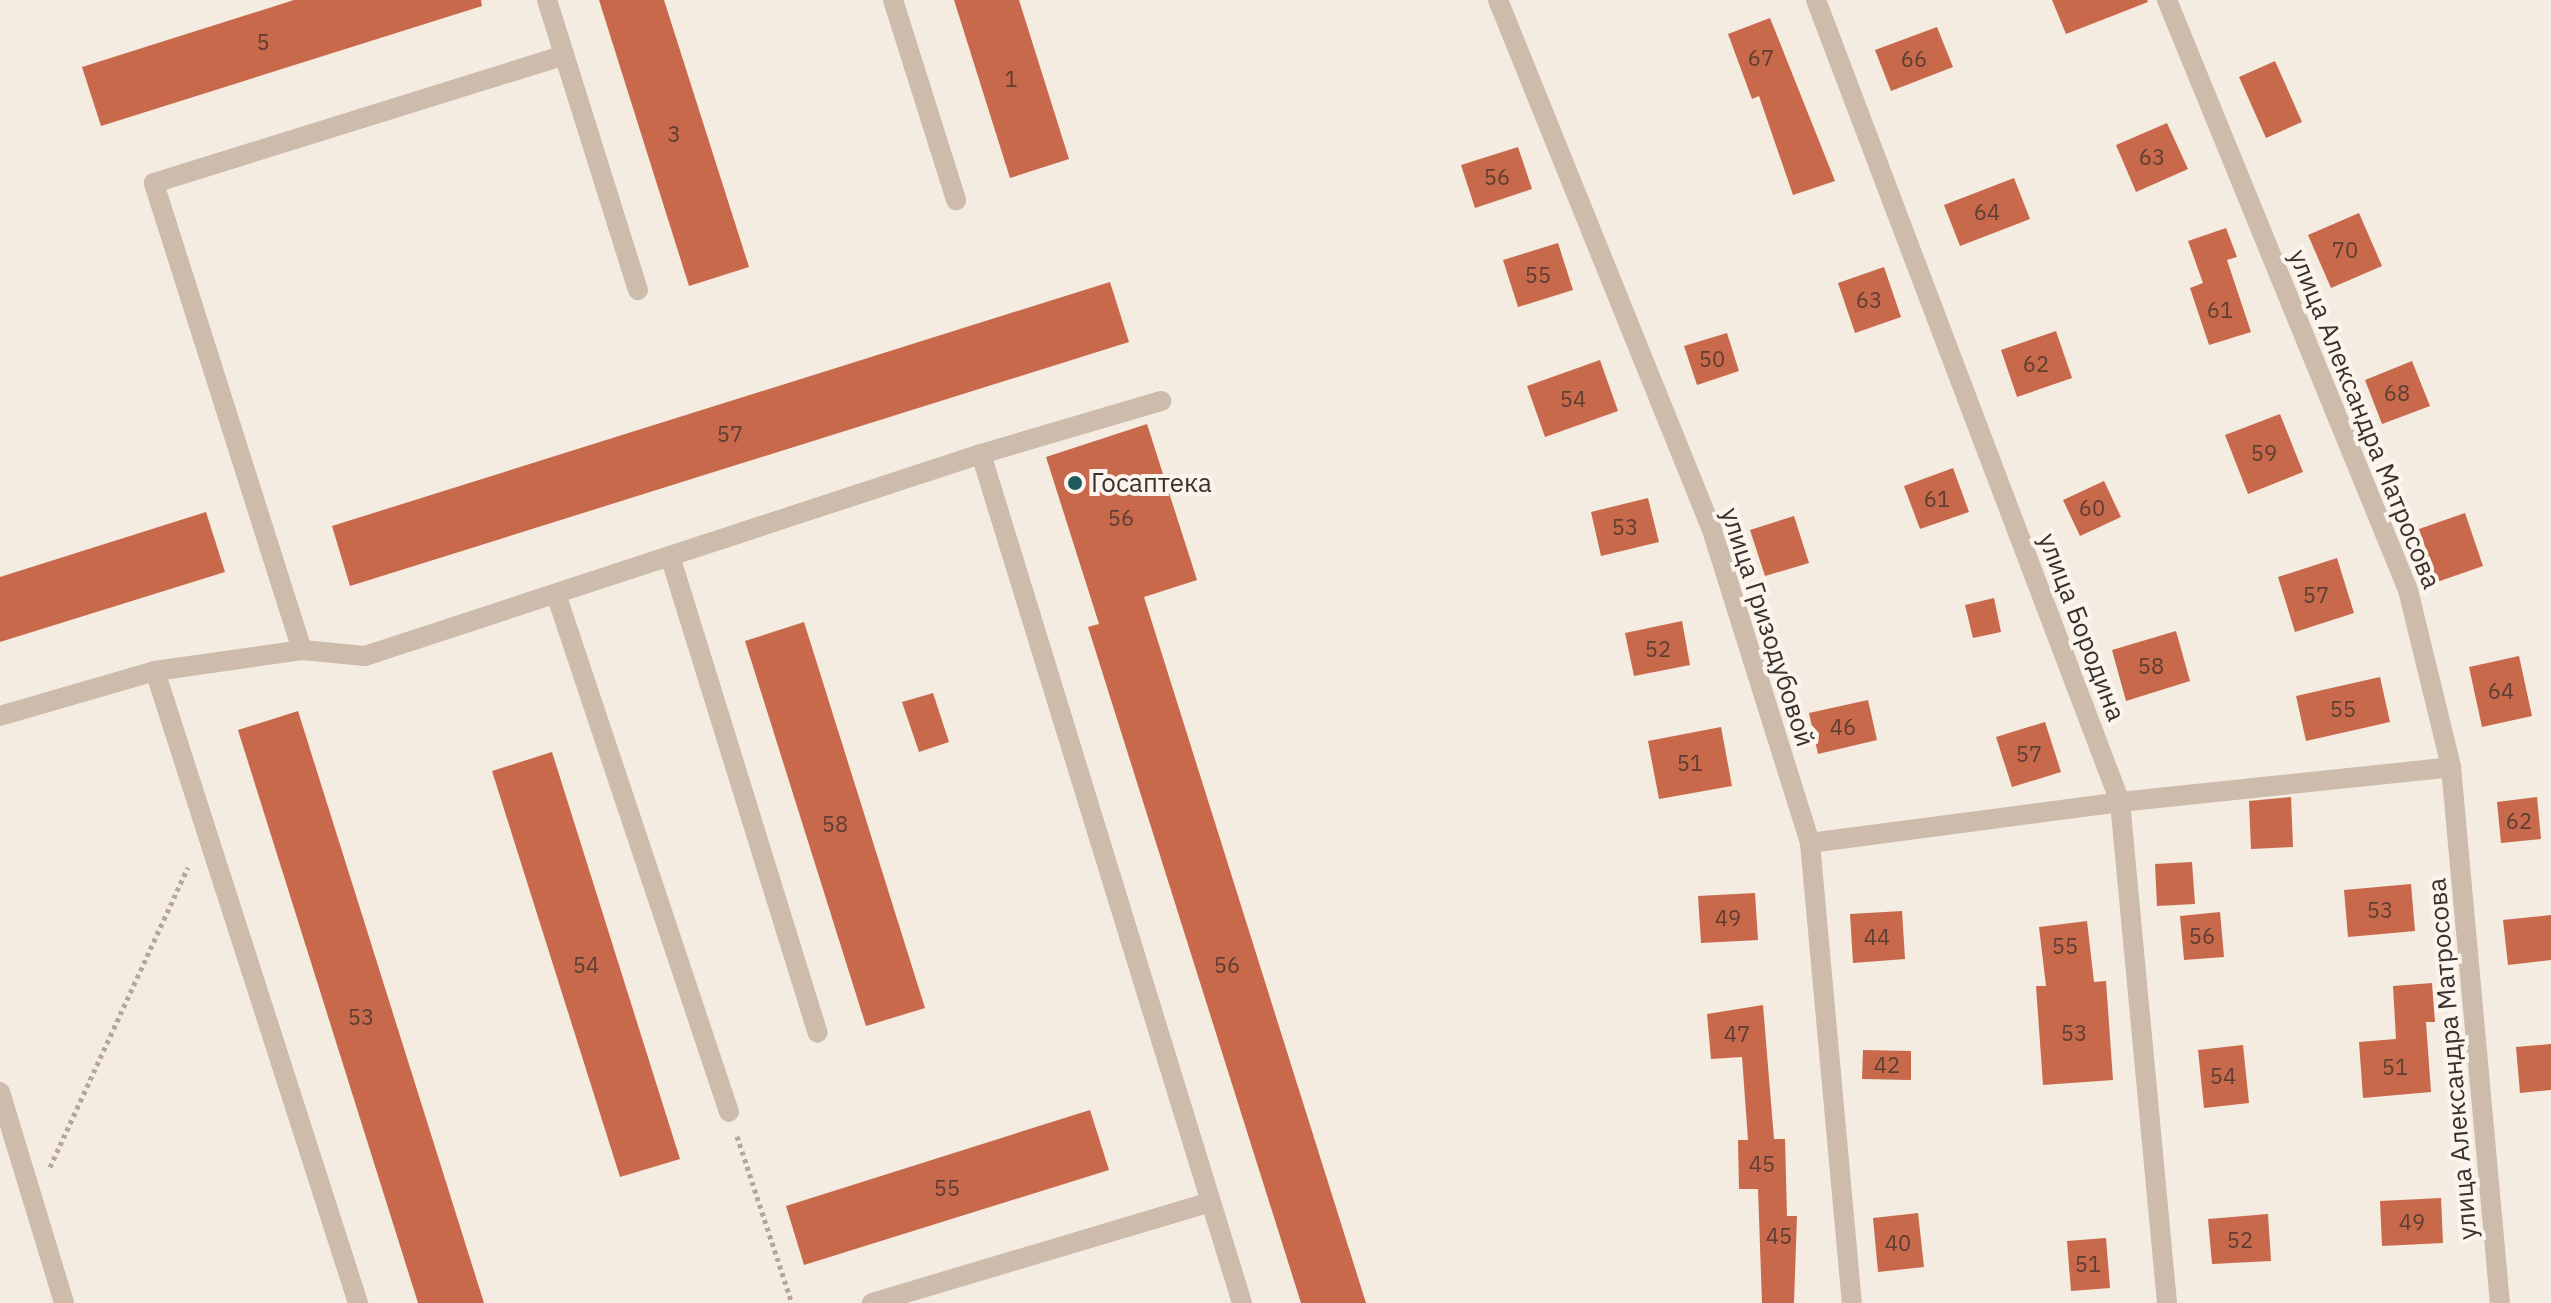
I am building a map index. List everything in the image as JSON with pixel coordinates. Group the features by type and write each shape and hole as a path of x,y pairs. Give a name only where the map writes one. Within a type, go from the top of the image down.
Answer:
{"street":[{"path":"547,0 638,290"},
{"path":"893,0 956,200"},
{"name":"улица Гризодубовой","path":"1498,0 1712,530 1810,843 1852,1303"},
{"name":"улица Бородина","path":"1816,0 2120,802 2167,1303"},
{"name":"улица Александра Матросова","path":"2167,0 2408,590 2451,767 2500,1303"},
{"path":"302,650 154,183 564,55"},
{"path":"0,716 155,671 302,650 365,656 981,454 1161,401"},
{"path":"981,454 1242,1303"},
{"path":"670,556 818,1033"},
{"path":"556,594 729,1112"},
{"path":"155,671 358,1303"},
{"path":"1810,843 2120,802 2451,767"},
{"path":"0,1092 64,1303"},
{"path":"872,1303 1210,1202"}],"path":[{"path":"34,1203 206,830"},
{"path":"729,1112 792,1303"}],"building":[{"path":"294,0 481,0 482,6 101,126 82,67"},
{"path":"599,0 664,0 749,267 689,286"},
{"path":"954,0 1019,0 1069,159 1010,178"},
{"path":"2052,0 2147,0 2148,2 2066,34"},
{"path":"1770,18 1835,181 1793,195 1759,96 1752,99 1728,34"},
{"path":"1937,27 1953,67 1891,91 1875,50"},
{"path":"2275,61 2302,122 2266,138 2239,77"},
{"path":"2167,123 2188,169 2136,192 2116,145"},
{"path":"1518,147 1532,189 1475,208 1461,165"},
{"path":"2014,178 2030,219 1960,246 1944,205"},
{"path":"2359,213 2382,266 2331,288 2308,235"},
{"path":"2226,228 2237,257 2227,260 2251,332 2209,345 2190,288 2203,283 2188,241"},
{"path":"1558,243 1573,290 1518,307 1503,260"},
{"path":"1884,267 1901,317 1855,333 1838,283"},
{"path":"1110,282 1129,342 350,586 332,526"},
{"path":"2056,331 2072,378 2017,397 2001,350"},
{"path":"1727,333 1739,371 1697,385 1684,346"},
{"path":"1600,360 1618,411 1545,437 1527,386"},
{"path":"2412,361 2430,406 2382,424 2365,380"},
{"path":"2280,414 2303,472 2248,494 2225,435"},
{"path":"1147,424 1197,580 1144,597 1366,1303 1301,1303 1088,627 1099,624 1046,457"},
{"path":"1953,468 1969,512 1920,529 1904,486"},
{"path":"2104,481 2121,517 2080,536 2063,500"},
{"path":"1648,498 1659,542 1601,556 1591,512"},
{"path":"206,512 225,572 0,642 0,577"},
{"path":"2465,513 2483,566 2437,582 2419,529"},
{"path":"1794,516 1809,563 1765,576 1750,530"},
{"path":"2337,558 2354,613 2295,632 2278,577"},
{"path":"1994,598 2001,632 1973,638 1965,605"},
{"path":"1682,621 1690,665 1634,676 1625,633"},
{"path":"804,622 925,1008 866,1026 745,641"},
{"path":"2176,631 2190,681 2126,701 2112,650"},
{"path":"2519,656 2532,716 2482,727 2469,667"},
{"path":"2380,677 2390,722 2306,741 2296,696"},
{"path":"933,693 949,742 919,752 902,702"},
{"path":"1868,700 1877,740 1818,754 1809,713"},
{"path":"298,711 484,1303 418,1303 238,730"},
{"path":"2045,722 2061,772 2012,787 1996,737"},
{"path":"1721,727 1732,786 1659,799 1648,741"},
{"path":"552,752 680,1159 620,1177 492,771"},
{"path":"2291,797 2293,847 2251,849 2249,801"},
{"path":"2537,797 2541,839 2501,843 2497,802"},
{"path":"2192,862 2195,904 2157,906 2155,864"},
{"path":"2411,884 2415,931 2348,937 2344,890"},
{"path":"1755,893 1758,940 1701,943 1698,896"},
{"path":"1902,911 1905,959 1853,963 1850,914"},
{"path":"2220,912 2224,957 2184,960 2180,916"},
{"path":"2551,915 2551,960 2508,965 2503,920"},
{"path":"2087,921 2094,982 2106,981 2113,1080 2043,1085 2036,986 2046,986 2039,927"},
{"path":"2432,983 2435,1022 2426,1022 2431,1092 2363,1098 2359,1042 2396,1039 2393,986"},
{"path":"1763,1005 1774,1139 1785,1139 1787,1216 1797,1216 1794,1303 1762,1303 1758,1189 1739,1189 1738,1140 1748,1140 1742,1057 1711,1059 1707,1014"},
{"path":"2551,1044 2551,1090 2520,1093 2516,1047"},
{"path":"2243,1045 2249,1103 2204,1108 2198,1050"},
{"path":"1863,1050 1911,1051 1911,1080 1862,1079"},
{"path":"1090,1110 1109,1170 804,1265 786,1206"},
{"path":"2441,1198 2443,1243 2382,1246 2380,1201"},
{"path":"1918,1213 1924,1267 1878,1272 1873,1218"},
{"path":"2268,1214 2271,1261 2212,1264 2208,1219"},
{"path":"2106,1238 2110,1288 2071,1291 2067,1241"}],"place":[{"name":"Госаптека","path":"1075,483"}]}
